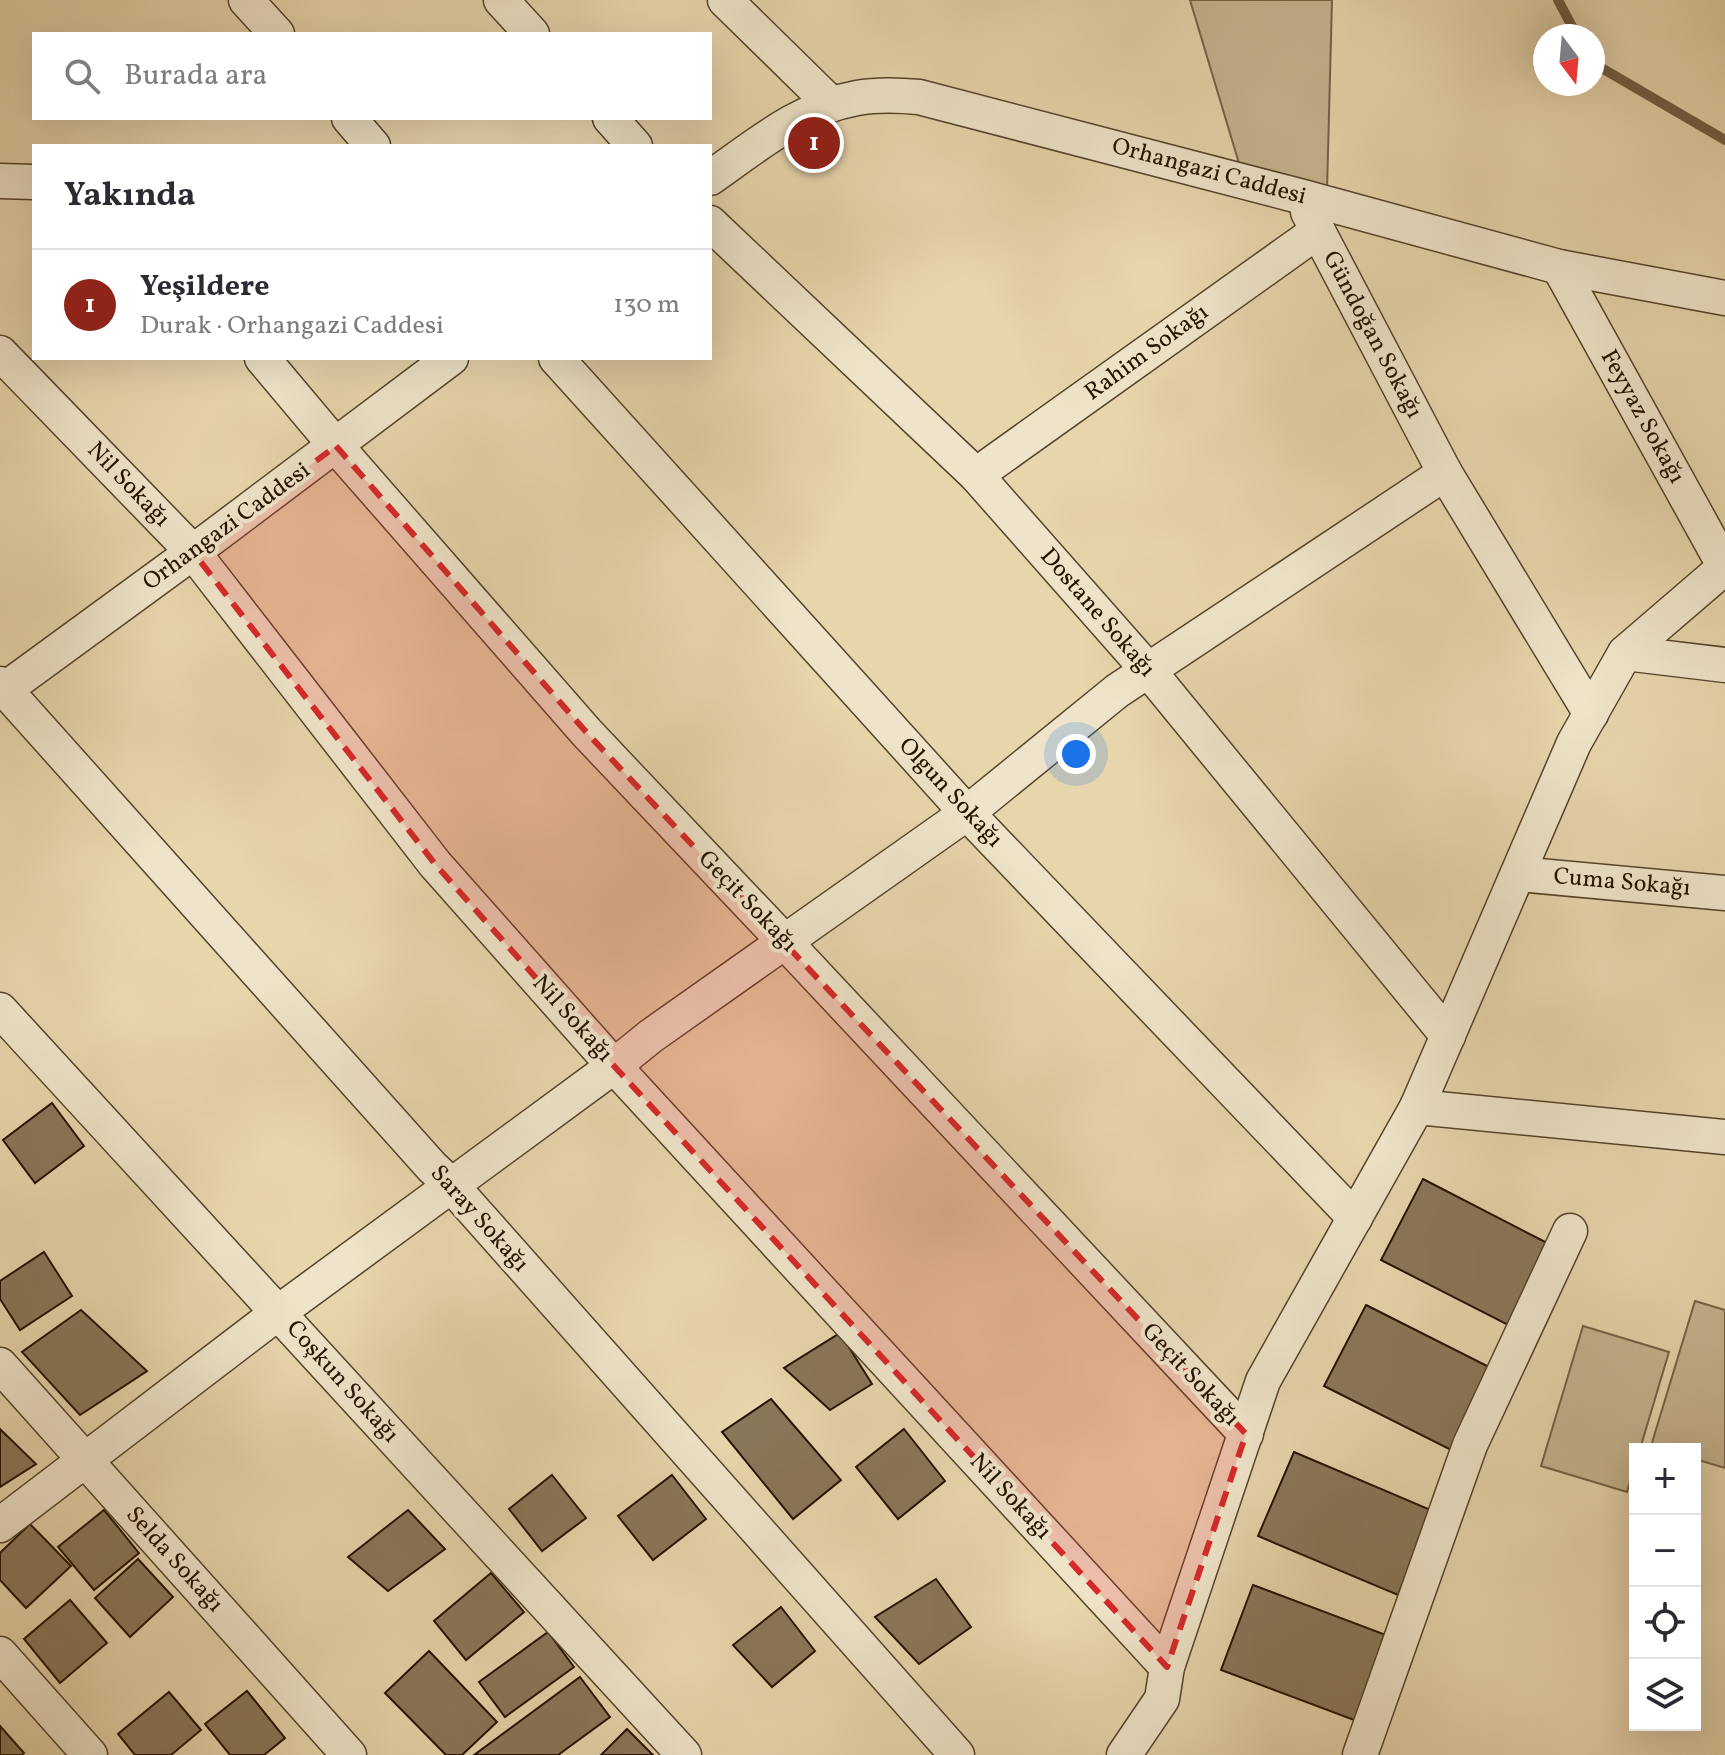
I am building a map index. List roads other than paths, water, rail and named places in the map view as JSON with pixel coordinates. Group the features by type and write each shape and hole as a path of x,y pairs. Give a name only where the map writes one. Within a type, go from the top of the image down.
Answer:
{"street":[{"path":"246,0 275,32"},
{"path":"501,0 530,32"},
{"path":"725,0 831,104"},
{"name":"Orhangazi Caddesi","path":"712,177 786,125 831,104 885,95 919,97 1559,267 1725,298"},
{"path":"351,120 371,144"},
{"path":"612,120 633,144"},
{"path":"0,181 32,182"},
{"name":"Gündoğan Sokağı","path":"1299,196 1445,473 1591,714"},
{"name":"Dostane Sokağı","path":"712,225 976,475 1148,670 1448,1036"},
{"name":"Rahim Sokağı","path":"976,475 1318,231"},
{"name":"Feyyaz Sokağı","path":"1559,267 1725,567"},
{"name":"Nil Sokağı","path":"0,353 193,552 435,864 614,1066 1167,1667"},
{"name":"Geçit Sokağı","path":"264,360 587,733 1246,1434"},
{"name":"Orhangazi Caddesi","path":"2,689 193,552 448,360"},
{"name":"Olgun Sokağı","path":"558,360 967,813 1355,1218"},
{"path":"0,1525 279,1312 651,1036 967,813 1117,691 1445,473"},
{"path":"1124,1755 1162,1699 1167,1667 1263,1381 1417,1107 1574,743 1625,653 1725,567"},
{"path":"1625,653 1725,665"},
{"name":"Saray Sokağı","path":"2,689 451,1185 957,1755"},
{"name":"Cuma Sokağı","path":"1518,874 1725,893"},
{"name":"Coşkun Sokağı","path":"0,1010 684,1755"},
{"path":"1417,1107 1725,1137"},
{"path":"1360,1755 1470,1445 1570,1231"},
{"name":"Selda Sokağı","path":"0,1365 349,1755"},
{"path":"0,1654 90,1755"}],"waterway":[{"path":"1558,0 1571,24"},
{"path":"1605,70 1725,140"}],"place":[{"name":"Yeşildere","path":"814,143"}]}
